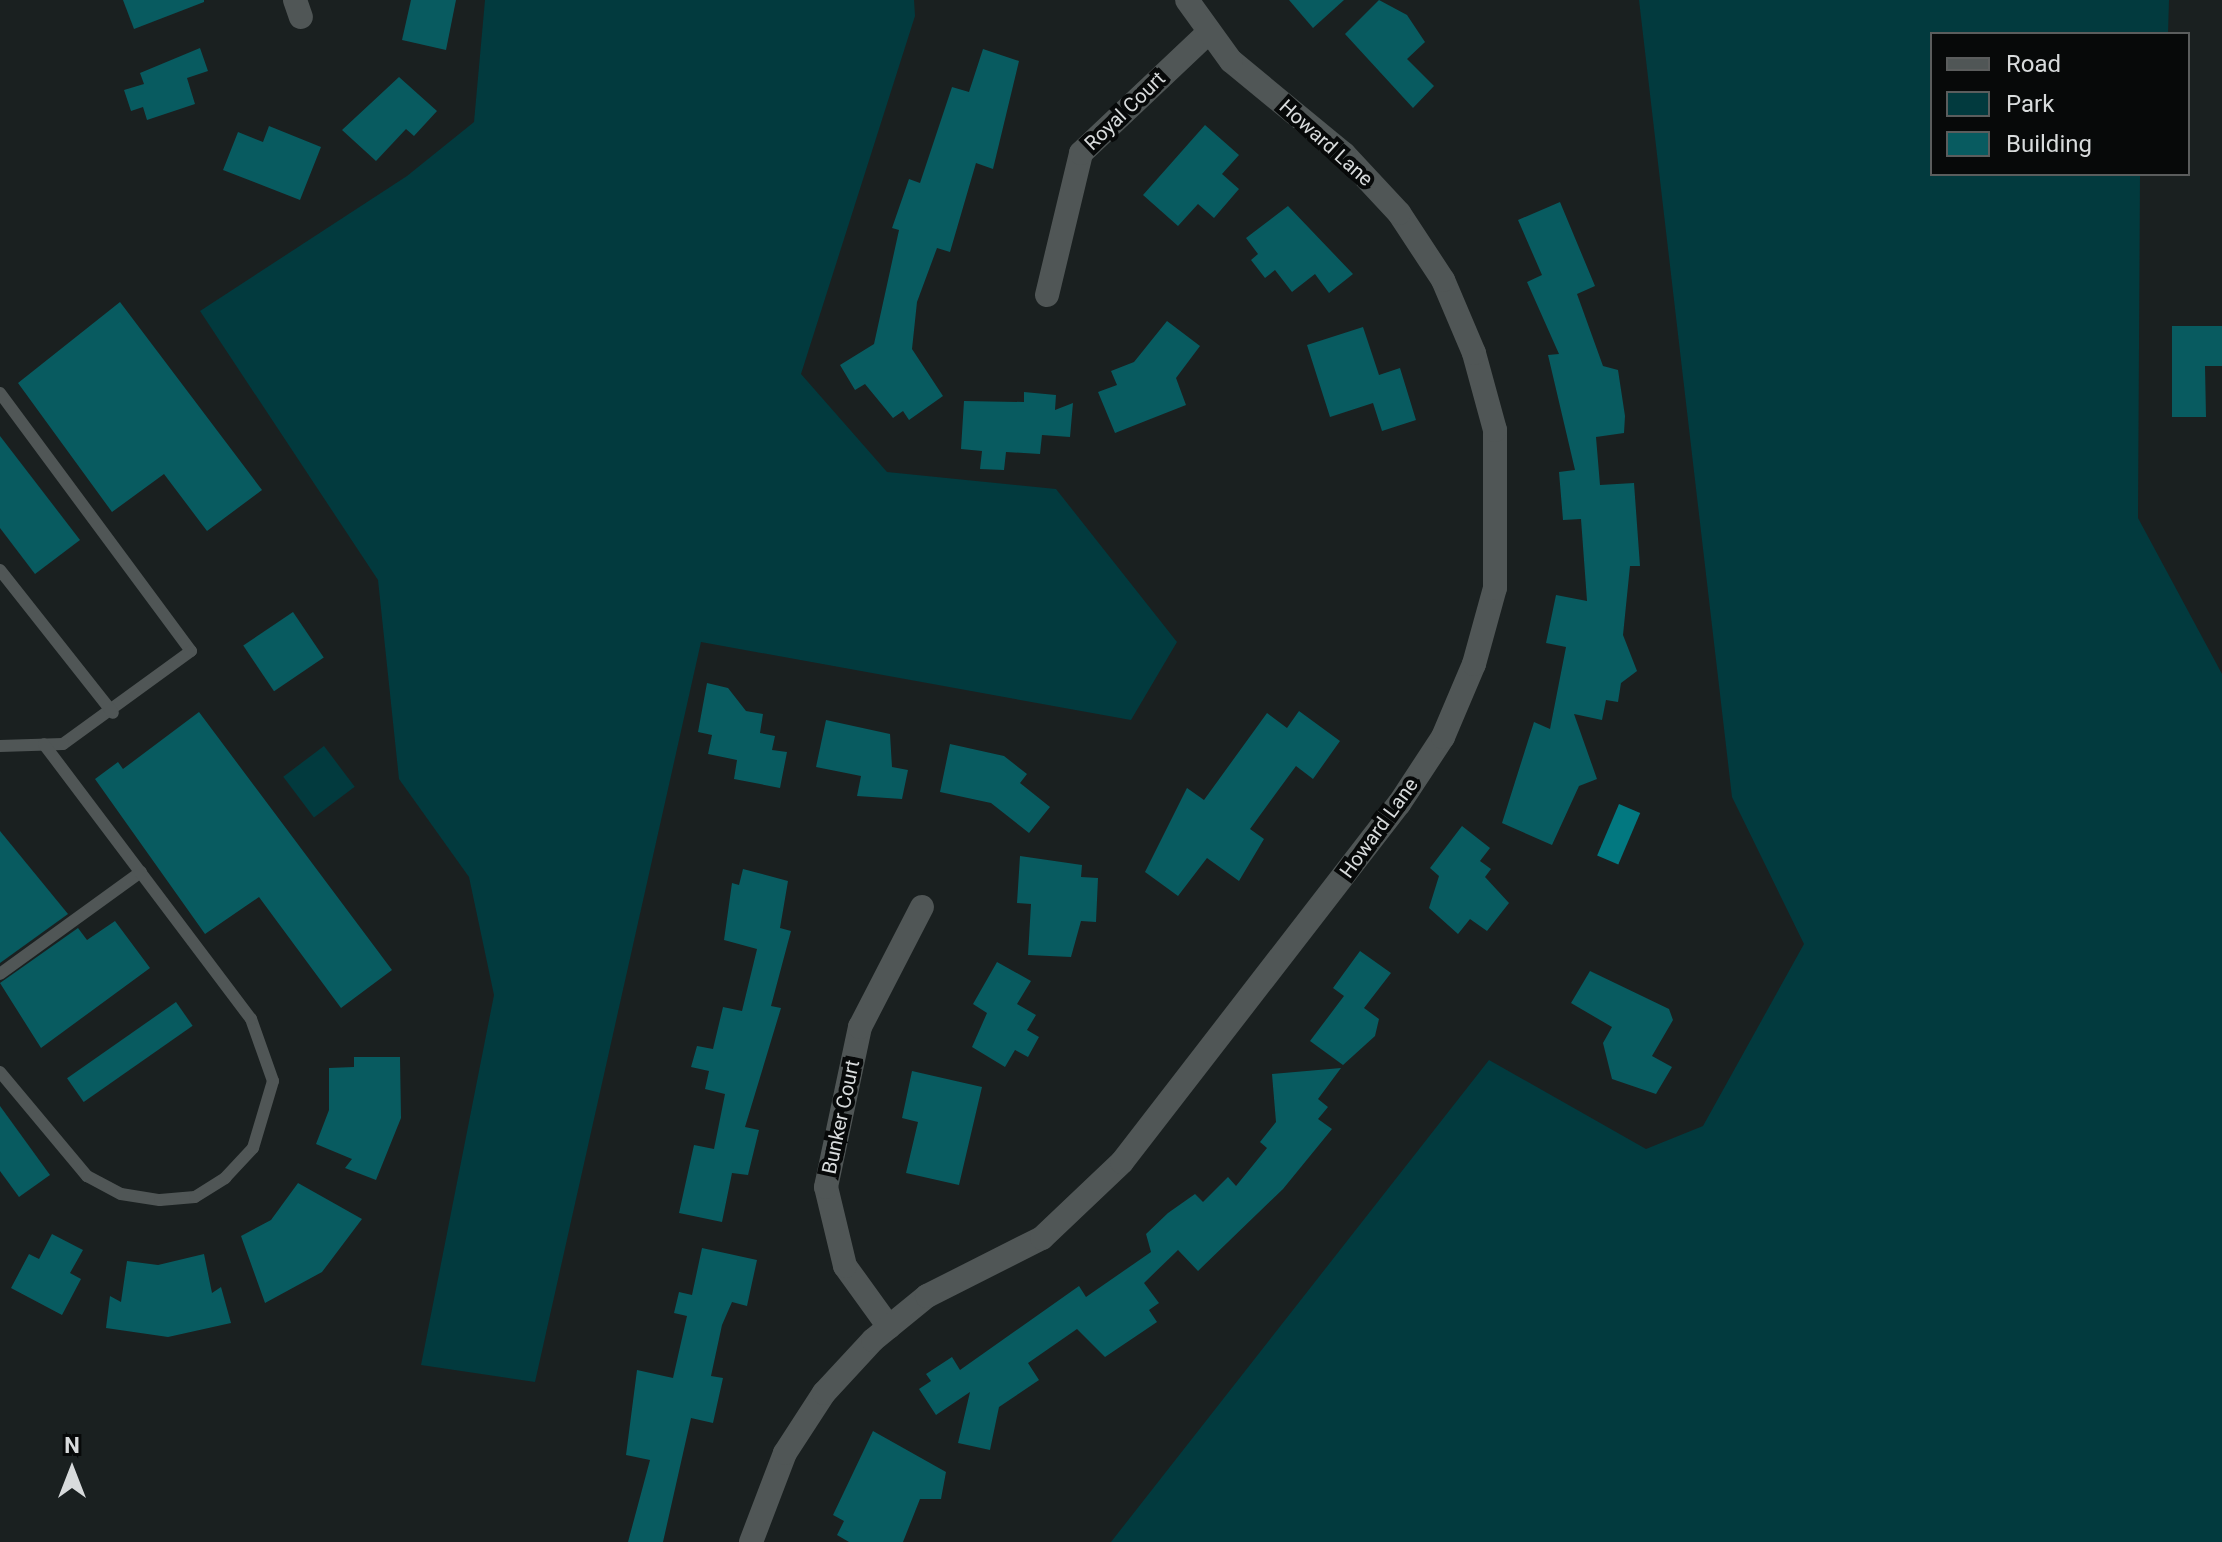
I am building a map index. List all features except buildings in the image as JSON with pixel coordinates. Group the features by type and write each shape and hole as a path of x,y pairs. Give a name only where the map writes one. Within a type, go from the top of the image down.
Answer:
{"street":[{"name":"Howard Lane","path":"751,1542 785,1453 824,1393 889,1327 927,1296 1042,1238 1122,1162 1421,771 1474,664 1495,588 1495,430 1474,353 1443,280 1399,213 1344,154 1207,34 1187,0"},
{"name":"Royal Court","path":"1047,295 1081,153 1207,34"},
{"name":"Bunker Court","path":"889,1327 845,1266 826,1187 860,1027 886,965 922,907"}],"lane":[{"path":"0,393 191,651 113,713 63,744 0,746"},
{"path":"0,570 113,713"},
{"path":"0,1072 57,1146 87,1176 121,1194 195,1197 253,1148 273,1081 264,1047 251,1019 44,744"},
{"path":"0,974 141,872"}],"green space":[{"path":"485,0 914,0 915,16 801,374 887,472 1056,489 1177,642 1131,720 701,642 535,1382 421,1365 494,995 469,877 399,779 378,580 200,311 407,176 474,122"},
{"path":"1639,0 2169,0 2168,32 1930,32 1930,176 2140,176 2138,518 2222,674 2222,1542 1111,1542 1489,1060 1646,1149 1703,1126 1804,944 1732,797"},
{"path":"324,746 355,787 314,817 283,777"}],"shaded area":[{"path":"1619,804 1640,813 1618,865 1597,856"}]}
